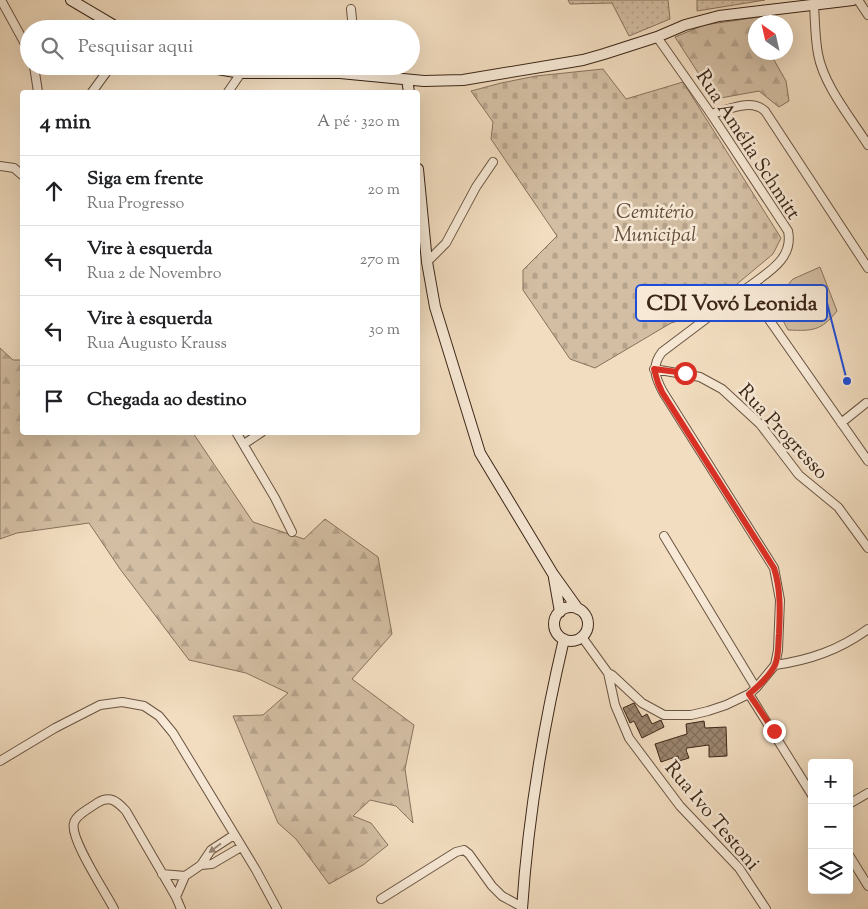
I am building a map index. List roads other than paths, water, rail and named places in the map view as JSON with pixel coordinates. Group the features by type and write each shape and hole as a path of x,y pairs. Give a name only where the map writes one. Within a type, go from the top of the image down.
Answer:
{"street":[{"path":"1,0 20,35"},
{"path":"71,0 105,20"},
{"path":"384,75 408,80 441,81 486,77 597,56 657,37 685,25 719,16 853,0"},
{"path":"858,0 868,15"},
{"path":"814,4 817,50 825,74 845,110 868,145"},
{"path":"351,9 352,20"},
{"name":"Rua Amélia Schmitt","path":"657,37 783,222 790,238 788,248 777,265 748,288"},
{"path":"35,75 38,90"},
{"path":"93,90 104,75"},
{"path":"229,90 240,75"},
{"path":"408,80 409,90"},
{"path":"711,114 748,104 760,107 765,111 868,268"},
{"path":"427,262 446,242 476,187 493,162"},
{"path":"0,166 14,168 20,173"},
{"path":"420,190 427,262 434,307 480,453 553,574 578,609 585,615 588,624 582,637 574,640 564,639 557,633 554,624 560,612 553,574"},
{"path":"608,673 642,704 664,715 678,716 700,713 726,705 749,694 774,665 778,650 780,600 774,568 662,392 654,369 662,352 748,288 868,461"},
{"name":"Rua Progresso","path":"654,369 700,377 722,389 760,424 799,475 838,508 868,548"},
{"path":"841,423 866,403"},
{"path":"238,435 275,498 292,532"},
{"path":"244,444 258,435"},
{"path":"664,536 756,688"},
{"path":"560,612 569,608 578,609"},
{"path":"774,665 790,663 832,651 868,629"},
{"name":"Rua Ivo Testoni","path":"582,637 608,673 616,704 630,738 680,806 739,868 766,909"},
{"path":"381,899 456,852 464,850 470,854 492,886 502,896 522,908 528,832 534,792 548,711 564,639"},
{"path":"749,694 808,789"},
{"path":"0,761 55,728 100,705 122,702 144,706 158,716 173,733 256,870 277,909"},
{"path":"853,802 868,793"},
{"path":"114,909 77,843 73,824 75,820 105,799 118,802 126,811 176,897 181,909"},
{"path":"176,897 186,876 201,865 211,850 234,835"},
{"path":"201,865 212,864 241,847"},
{"path":"853,862 868,886"},
{"path":"162,874 186,876"}],"place":[{"name":"CDI Vovó Leonida","path":"847,381"}],"park label":[{"name":"Cemitério Municipal","path":"655,222"}]}
